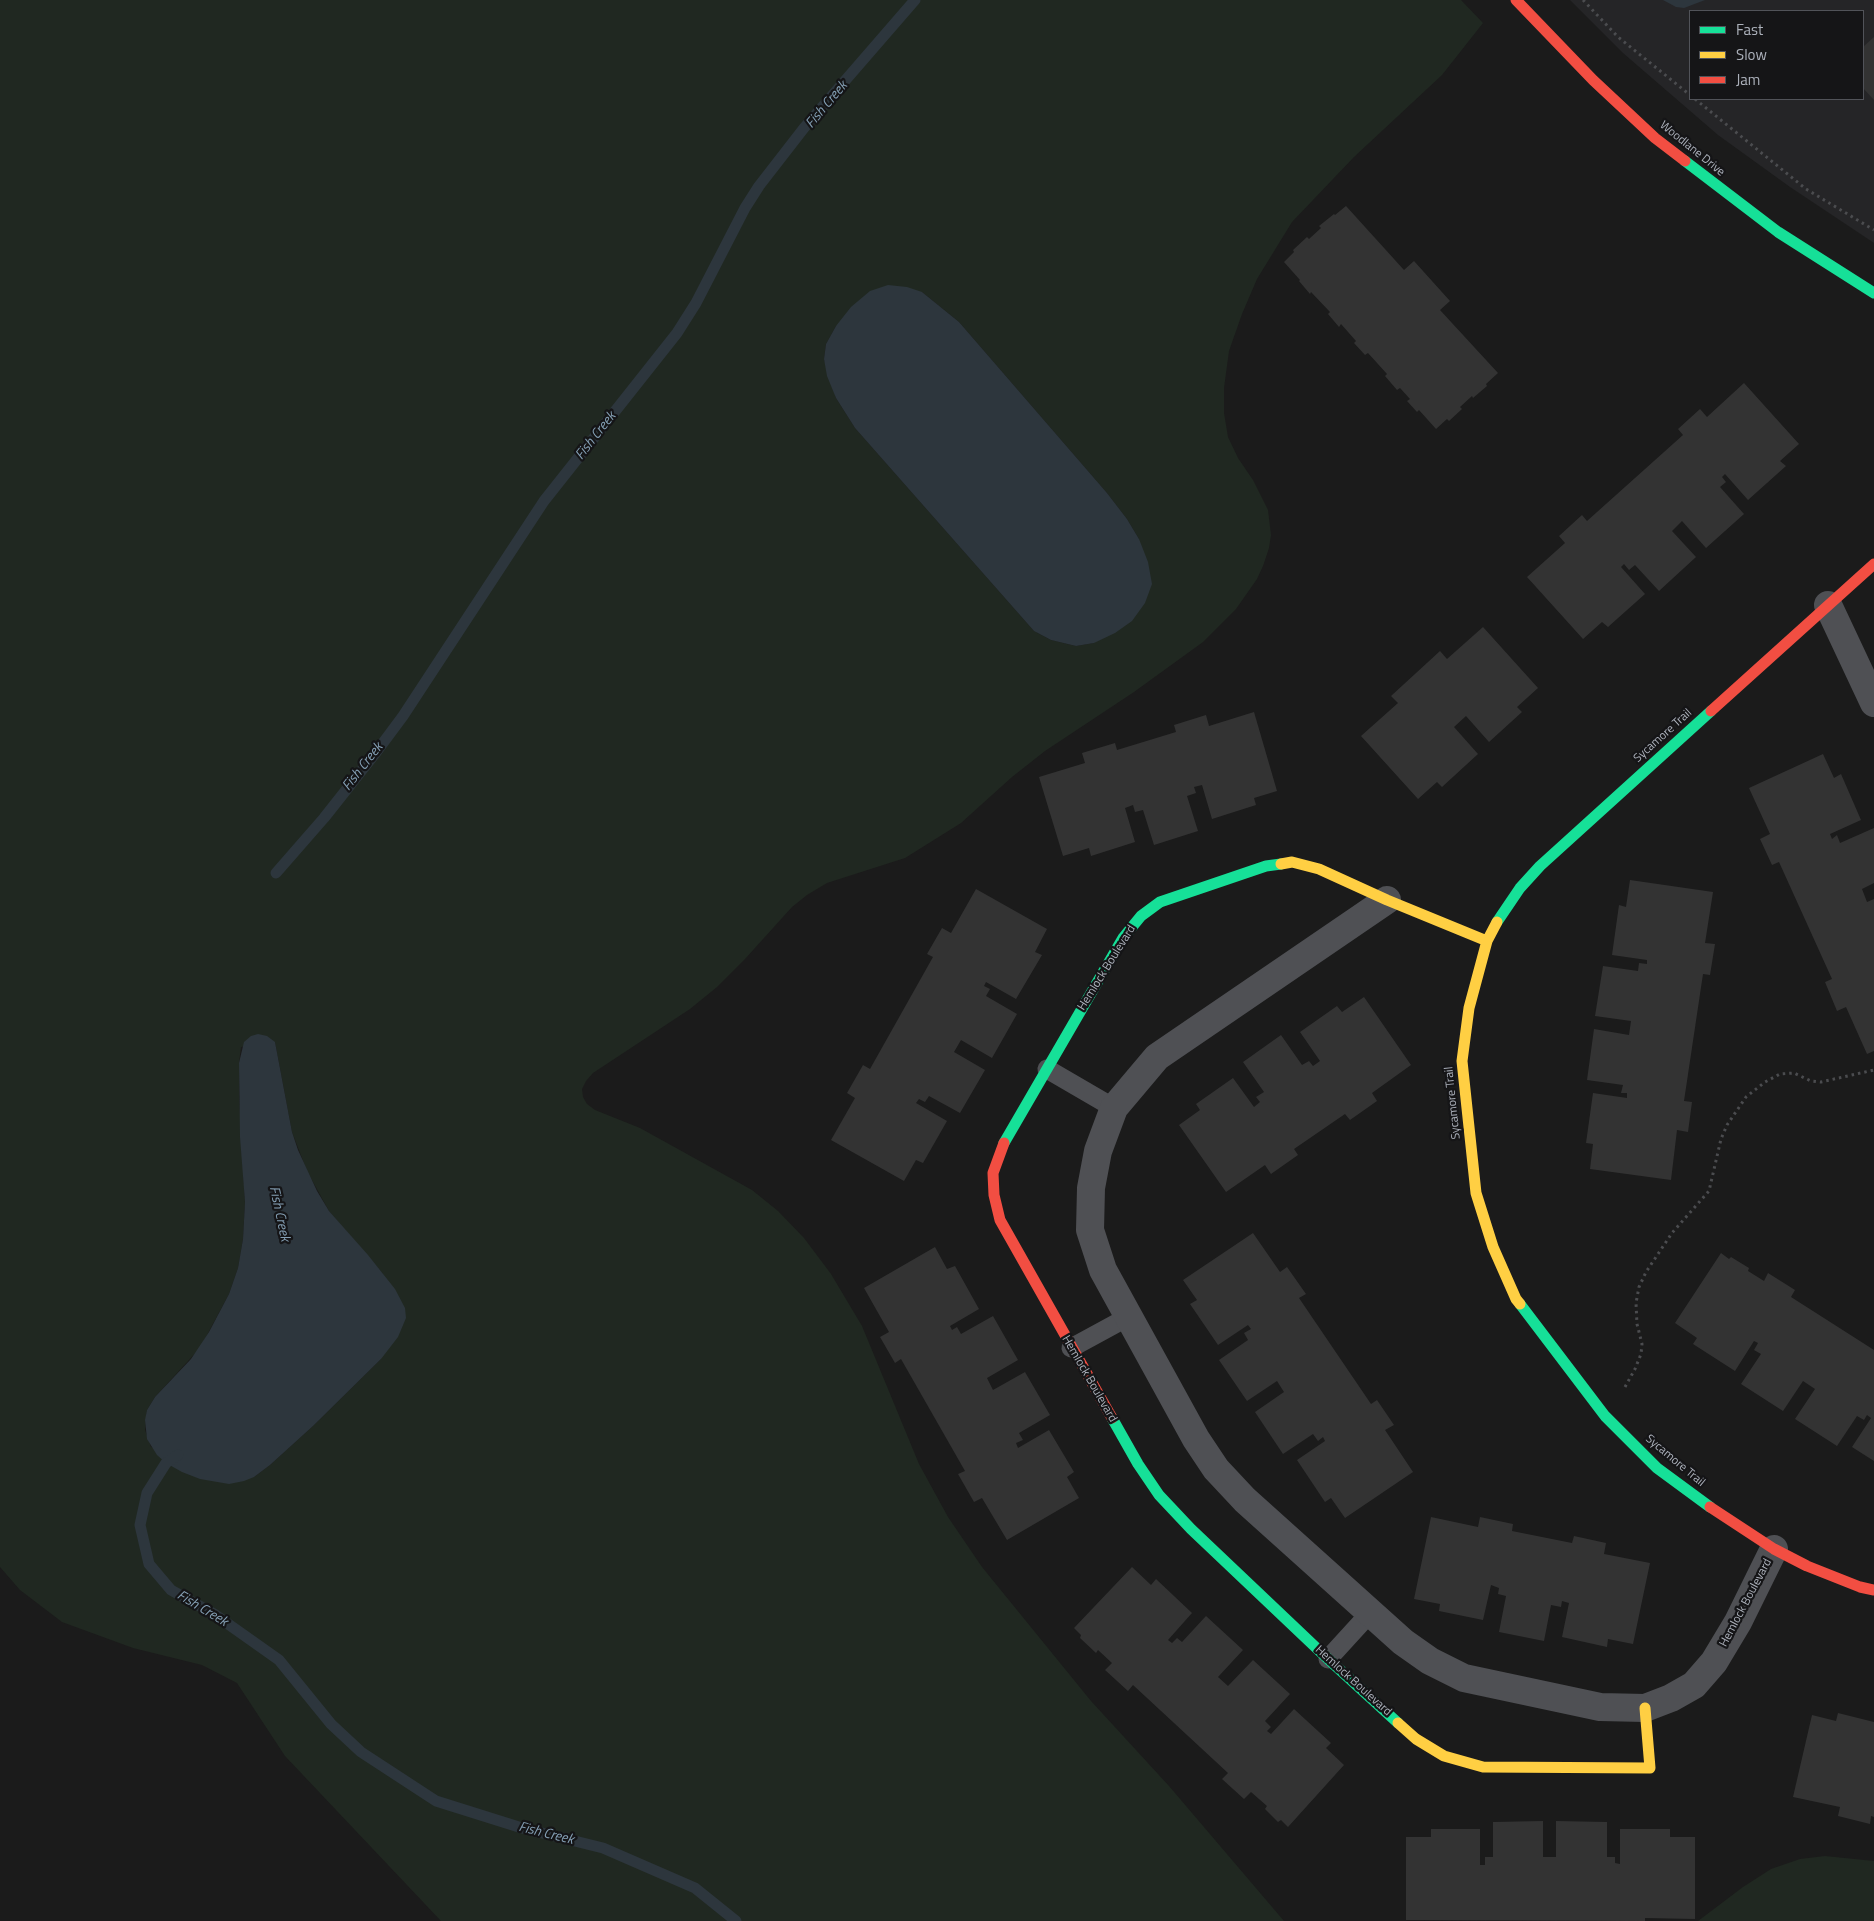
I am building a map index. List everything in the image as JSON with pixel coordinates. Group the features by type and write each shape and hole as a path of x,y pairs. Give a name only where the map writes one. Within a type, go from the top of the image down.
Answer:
{"street":[{"name":"Woodlane Drive","path":"1516,0 1593,80 1661,143 1778,232 1874,293"},
{"name":"Sycamore Trail","path":"1874,564 1540,866 1520,888 1500,915 1487,941 1469,1008 1462,1061 1476,1194 1493,1247 1516,1299 1605,1416 1657,1468 1706,1505 1774,1549 1808,1566 1860,1587 1874,1590"},
{"path":"1828,605 1874,703"},
{"name":"Hemlock Boulevard","path":"1487,941 1387,900 1319,869 1292,862 1266,866 1160,902 1141,916 1123,938 1002,1147 993,1173 994,1195 1000,1220 1138,1464 1159,1495 1191,1529 1328,1659 1416,1739 1444,1756 1483,1767 1650,1768 1645,1708"},
{"name":"Hemlock Boulevard","path":"1387,900 1157,1057 1114,1108 1098,1151 1091,1188 1090,1230 1103,1270 1196,1439 1216,1469 1245,1500 1402,1642 1430,1661 1464,1678 1600,1707 1645,1708 1671,1698 1694,1685 1714,1662 1738,1622 1774,1549"}],"lane":[{"path":"1047,1069 1114,1108"},
{"path":"1071,1348 1128,1317"},
{"path":"1328,1659 1370,1614"}],"path":[{"path":"1583,0 1618,37 1689,94"},
{"path":"1696,100 1806,190 1874,230"},
{"path":"1605,1416 1630,1380 1639,1361 1642,1344 1636,1303 1639,1287 1646,1272 1672,1233 1709,1191 1721,1139 1727,1125 1746,1097 1764,1082 1780,1074 1794,1073 1811,1081 1821,1082 1874,1070"}],"shaded area":[{"path":"0,0 1461,0 1483,23 1442,75 1354,157 1292,222 1257,279 1242,314 1229,351 1224,388 1224,413 1228,437 1268,510 1271,535 1269,548 1257,579 1236,609 1203,642 1134,692 1045,751 1012,777 961,823 905,858 827,883 807,895 792,907 717,987 690,1009 593,1073 582,1089 583,1097 587,1104 595,1110 640,1128 752,1190 778,1211 804,1238 831,1274 862,1326 919,1464 948,1517 982,1567 1091,1701 1169,1786 1284,1921 441,1921 285,1756 237,1683 202,1665 133,1648 62,1622 20,1590 0,1567","holes":["922,292 959,322 1107,493 1127,519 1139,539 1094,643 1076,646 1051,640 1034,631 855,428 836,398 824,359 826,344 836,326","275,1042 292,1132 307,1171 329,1211 383,1274 381,1359 313,1426 254,1477 151,1447 145,1430 147,1410 155,1397 200,1348 229,1294 238,1268 243,1239 245,1202 239,1096 241,1047"]},
{"path":"1570,0 1874,0 1874,243 1790,187 1718,135 1623,53"},
{"path":"1825,1856 1874,1861 1874,1921 1698,1921 1743,1887 1771,1869 1800,1859"}],"water":[{"path":"1663,0 1705,0 1684,8 1676,7"},
{"path":"888,285 907,287 922,292 959,322 1107,493 1127,519 1139,539 1148,562 1152,584 1145,603 1132,621 1115,633 1094,643 1076,646 1051,640 1034,631 855,428 836,398 827,376 824,359 826,344 836,326 851,307 870,291"},
{"path":"258,1034 267,1036 275,1042 292,1132 317,1191 329,1211 395,1289 405,1308 406,1318 398,1337 381,1359 313,1426 254,1477 229,1484 200,1479 166,1463 157,1455 147,1439 145,1420 147,1410 155,1397 191,1359 209,1332 229,1294 238,1268 243,1239 245,1202 240,1137 239,1063 244,1042 251,1036"}],"building":[{"path":"1874,37 1874,100 1864,89 1864,46"},
{"path":"1346,206 1404,270 1414,261 1450,301 1440,310 1498,373 1486,384 1487,386 1460,407 1462,409 1449,421 1447,419 1436,429 1419,410 1417,412 1407,401 1410,399 1400,388 1397,390 1385,376 1387,374 1368,353 1365,355 1354,343 1356,341 1341,324 1339,327 1328,314 1330,312 1311,292 1310,294 1284,262 1294,252 1293,250 1307,237 1309,239 1321,228 1319,226"},
{"path":"1744,383 1799,444 1780,461 1786,466 1748,500 1725,474 1722,477 1726,482 1720,487 1744,514 1706,548 1682,521 1672,531 1696,557 1659,591 1635,565 1629,570 1624,564 1621,567 1645,594 1608,627 1602,622 1583,639 1527,577 1565,543 1559,536 1582,515 1587,521 1683,435 1678,429 1700,409 1707,417"},
{"path":"1483,627 1538,688 1517,707 1522,712 1489,742 1466,716 1454,727 1478,754 1442,787 1437,782 1418,799 1361,736 1398,703 1391,696 1440,651 1447,659"},
{"path":"1254,712 1277,791 1254,798 1256,805 1212,819 1202,785 1194,787 1196,793 1187,796 1198,831 1154,845 1143,810 1135,812 1133,805 1125,808 1135,842 1091,856 1089,848 1063,856 1039,777 1085,763 1082,753 1115,743 1117,750 1176,732 1174,725 1206,715 1209,726"},
{"path":"1823,754 1834,778 1841,774 1861,820 1830,834 1832,839 1837,835 1840,843 1874,828 1874,883 1862,889 1867,902 1874,899 1874,1051 1867,1054 1846,1007 1837,1011 1825,982 1832,979 1779,862 1772,865 1760,839 1770,834 1749,788"},
{"path":"1630,880 1713,892 1705,943 1715,944 1710,975 1703,974 1684,1101 1692,1102 1688,1132 1677,1130 1671,1180 1590,1169 1593,1144 1586,1143 1593,1093 1627,1098 1627,1093 1621,1093 1623,1085 1587,1080 1594,1029 1629,1035 1631,1021 1595,1016 1603,966 1638,971 1639,963 1647,964 1647,960 1612,955 1619,905 1626,907"},
{"path":"976,889 1047,929 1035,952 1042,955 1016,999 986,982 984,986 990,989 986,996 1017,1014 992,1058 961,1040 954,1052 985,1070 960,1113 929,1096 925,1102 919,1099 916,1103 947,1121 923,1163 916,1160 904,1181 831,1140 855,1098 847,1093 863,1065 870,1069 933,957 927,954 942,928 951,933"},
{"path":"1364,997 1411,1065 1372,1093 1377,1101 1350,1120 1345,1114 1294,1149 1298,1155 1271,1174 1265,1165 1226,1192 1179,1125 1200,1110 1196,1104 1233,1078 1254,1107 1260,1102 1256,1097 1264,1092 1243,1062 1281,1035 1302,1065 1309,1061 1313,1066 1320,1061 1300,1032 1337,1006 1342,1012"},
{"path":"1253,1233 1280,1272 1287,1267 1306,1294 1299,1298 1371,1404 1377,1400 1394,1425 1385,1430 1413,1472 1345,1518 1331,1498 1325,1502 1297,1460 1325,1441 1323,1437 1318,1441 1313,1434 1283,1454 1255,1412 1284,1392 1277,1381 1247,1401 1219,1360 1248,1340 1244,1333 1251,1329 1248,1325 1218,1345 1190,1304 1197,1300 1183,1280"},
{"path":"935,1247 947,1269 955,1266 979,1309 950,1326 952,1330 957,1327 961,1334 993,1316 1018,1360 987,1378 993,1390 1025,1372 1050,1415 1019,1433 1023,1440 1016,1443 1018,1448 1049,1430 1074,1472 1067,1477 1079,1498 1007,1540 982,1498 974,1502 958,1474 965,1471 901,1359 895,1363 880,1337 889,1332 864,1288"},
{"path":"1721,1253 1729,1259 1731,1257 1749,1268 1748,1271 1764,1281 1768,1273 1795,1290 1791,1297 1874,1350 1874,1461 1852,1447 1871,1418 1867,1415 1864,1420 1857,1416 1837,1446 1795,1419 1815,1389 1803,1381 1783,1411 1741,1384 1761,1354 1754,1350 1758,1343 1754,1341 1735,1371 1693,1344 1697,1338 1675,1323"},
{"path":"1431,1517 1478,1527 1480,1517 1513,1524 1512,1531 1572,1543 1574,1536 1606,1543 1604,1554 1650,1563 1633,1644 1608,1639 1607,1647 1562,1637 1569,1603 1562,1601 1561,1607 1551,1605 1544,1641 1499,1632 1506,1596 1498,1594 1499,1588 1491,1585 1483,1620 1439,1611 1440,1604 1414,1599"},
{"path":"1132,1567 1151,1585 1156,1579 1192,1613 1168,1640 1172,1643 1177,1638 1182,1642 1206,1616 1243,1650 1218,1677 1228,1686 1253,1660 1290,1694 1265,1721 1271,1727 1267,1731 1271,1734 1294,1709 1331,1743 1326,1748 1344,1765 1288,1827 1281,1820 1278,1822 1265,1809 1267,1806 1251,1792 1244,1799 1222,1779 1228,1773 1133,1685 1128,1691 1105,1670 1112,1663 1098,1650 1096,1653 1080,1638 1081,1635 1074,1628"},
{"path":"1838,1713 1874,1722 1874,1817 1871,1816 1870,1824 1838,1816 1840,1807 1793,1797 1812,1715 1836,1721"},
{"path":"1543,1821 1543,1857 1556,1857 1556,1821 1607,1822 1607,1857 1615,1857 1615,1863 1620,1864 1620,1829 1670,1829 1670,1837 1695,1837 1695,1919 1645,1918 1645,1921 1406,1920 1406,1837 1431,1837 1431,1829 1480,1829 1480,1865 1485,1865 1485,1857 1493,1857 1493,1822"}],"waterway":[{"name":"Fish Creek","path":"276,873 324,818 403,716 544,501 677,333 696,303 745,208 759,186 804,128 915,0"},
{"name":"Fish Creek","path":"178,1455 166,1463 147,1493 140,1525 149,1564 171,1590 214,1614 279,1660 331,1724 361,1752 436,1801 522,1828 603,1848 695,1888 736,1921"}],"traffic: fast":[{"path":"1685,161 1778,232 1874,293"},
{"path":"1497,922 1520,888 1540,866 1711,711"},
{"path":"1004,1143 1123,938 1141,916 1160,902 1266,866 1281,864"},
{"path":"1520,1304 1605,1416 1657,1468 1710,1507"},
{"path":"1112,1418 1138,1464 1159,1495 1191,1529 1398,1723"}],"traffic: slow":[{"path":"1281,864 1292,862 1319,869 1387,900 1487,941"},
{"path":"1497,922 1487,941 1469,1008 1462,1061 1476,1193 1493,1247 1520,1304"},
{"path":"1398,1723 1416,1739 1444,1756 1483,1767 1650,1768 1645,1708"}],"traffic: jam":[{"path":"1516,0 1593,80 1655,138 1685,161"},
{"path":"1711,711 1874,564"},
{"path":"1004,1143 993,1173 994,1195 1000,1220 1112,1418"},
{"path":"1710,1507 1774,1549 1807,1566 1860,1587 1874,1590"}]}
